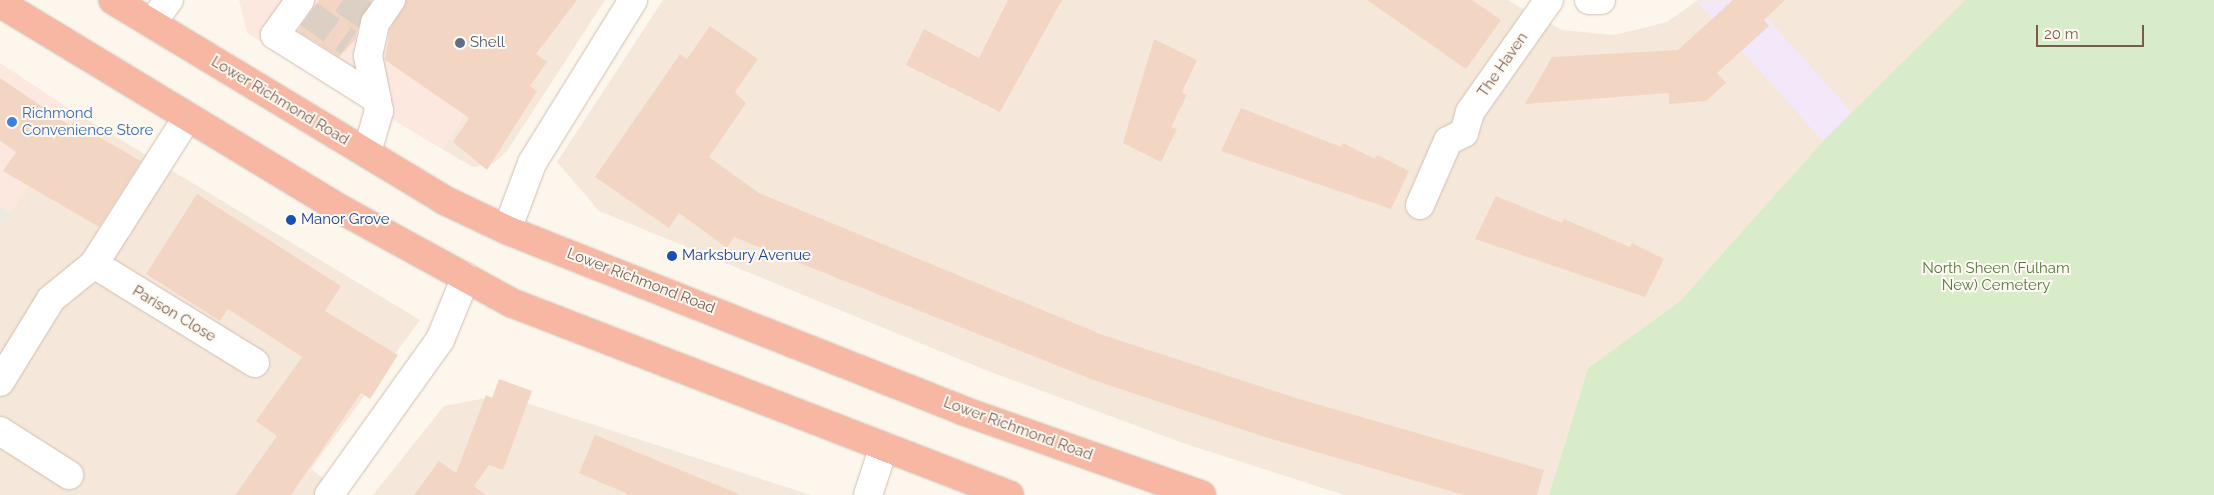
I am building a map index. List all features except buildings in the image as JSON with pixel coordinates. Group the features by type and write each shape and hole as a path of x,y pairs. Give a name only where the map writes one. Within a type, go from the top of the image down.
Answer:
{"highway":[{"name":"Lower Richmond Road","path":"113,0 446,201 507,230 961,410 1201,495"},
{"path":"0,2 187,118 512,303 883,449 1009,495"}],"street":[{"path":"152,23 169,0"},
{"path":"367,152 379,111 377,99 359,50 371,20 391,0"},
{"path":"507,230 532,163 634,0"},
{"name":"The Haven","path":"1420,205 1448,141 1464,133 1470,112 1548,0"},
{"path":"1590,0 1601,0"},
{"path":"302,7 275,35 377,99"},
{"path":"0,382 51,299 94,264 187,118"},
{"name":"Parison Close","path":"94,264 255,363"},
{"path":"329,495 440,340 466,277"},
{"path":"0,431 69,475"},
{"path":"868,495 883,449"}],"shaded area":[{"path":"239,0 506,0 530,19 442,149 247,33"},
{"path":"506,0 605,0 507,151 494,163 473,167 442,149 529,19"},
{"path":"663,0 1507,0 1562,30 1614,35 1667,22 1698,0 1965,0 1823,141 1680,301 1588,368 1549,495 1344,495 1180,442 988,371 599,211 557,162"},
{"path":"1751,0 1853,114 1823,141 1697,1"},
{"path":"0,63 73,111 11,213 0,205"},
{"path":"73,111 420,320 311,469 345,495 0,495 0,229"},
{"path":"0,205 11,213 0,229"},
{"path":"502,395 811,495 373,495 444,406"}],"green space":[{"name":"North Sheen (Fulham New) Cemetery","path":"1965,0 2214,0 2214,495 1549,495 1588,368 1680,301 1823,141"}],"tunnel":[{"path":"343,0 367,17"},
{"path":"309,14 349,43"}],"place":[{"name":"Shell","path":"460,43"},
{"name":"Richmond Convenience Store","path":"12,122"},
{"name":"Manor Grove","path":"291,220"},
{"name":"Marksbury Avenue","path":"672,256"}]}
